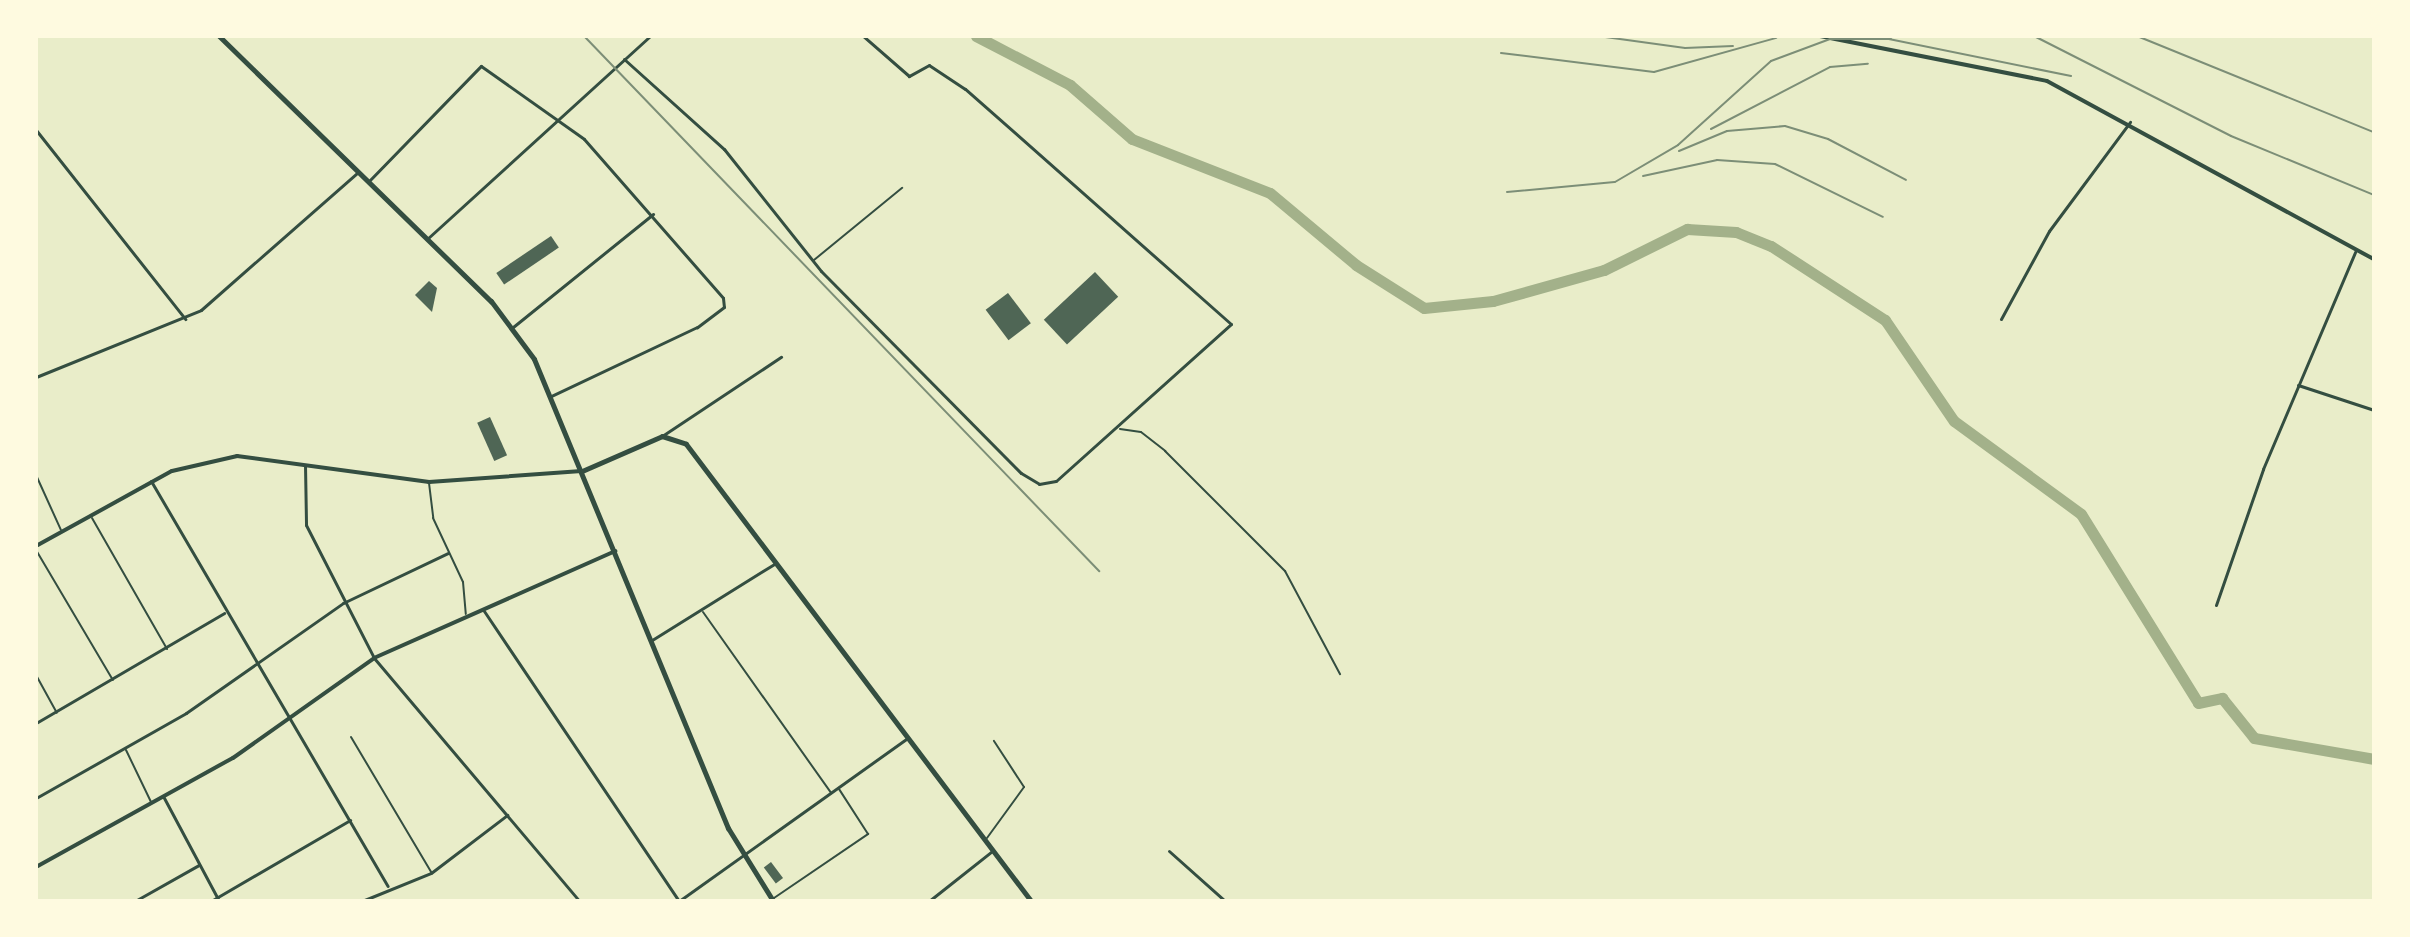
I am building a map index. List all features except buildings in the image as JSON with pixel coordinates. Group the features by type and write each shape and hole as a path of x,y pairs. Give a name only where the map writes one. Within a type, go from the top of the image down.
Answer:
{"highway":[{"path":"219,36 513,327 551,396 742,858 773,900"},
{"path":"582,471 662,436 686,444 1031,901"}],"street":[{"path":"427,239 562,122 650,36"},
{"path":"624,59 742,170 813,261 1039,484 1056,481 1120,429 1231,324 965,89 929,65 909,76 863,36"},
{"path":"1820,36 2047,81 2130,122 2355,252 2374,259"},
{"path":"368,182 480,66 562,122 653,214 724,307 650,352 551,396"},
{"path":"2001,319 2049,231 2130,122"},
{"path":"36,130 185,319"},
{"path":"36,377 185,319 358,172"},
{"path":"513,327 653,214"},
{"path":"2216,605 2297,385 2355,252"},
{"path":"662,436 781,357"},
{"path":"2297,385 2374,410"},
{"path":"36,548 91,514 183,466 237,456 429,482 582,471"},
{"path":"305,465 306,525 343,603 374,658 579,901"},
{"path":"151,481 224,613 291,719 388,886"},
{"path":"36,867 152,803 291,719 374,658 466,614 615,551"},
{"path":"36,798 257,668 343,603 448,553"},
{"path":"652,640 703,612 774,564"},
{"path":"2374,585 2374,601"},
{"path":"482,608 679,901 906,739"},
{"path":"36,723 224,613"},
{"path":"163,796 218,899"},
{"path":"362,901 388,886 431,873 507,815"},
{"path":"211,901 350,820"},
{"path":"929,901 992,851"},
{"path":"1169,851 1225,901"},
{"path":"135,901 199,865"}],"lane":[{"path":"813,261 902,188"},
{"path":"1120,429 1141,432 1165,451 1285,571 1340,674"},
{"path":"36,475 61,531"},
{"path":"429,482 433,518 463,582 466,614"},
{"path":"91,514 167,649"},
{"path":"36,548 113,680"},
{"path":"703,612 831,793"},
{"path":"36,675 57,713"},
{"path":"351,737 431,873"},
{"path":"985,840 1024,787 994,741"},
{"path":"125,748 152,803"},
{"path":"773,900 868,834 839,788"}],"waterway":[{"path":"976,36 1070,85 1132,139 1270,193 1356,265 1424,308 1493,301 1604,270 1687,229 1736,232 1771,246 1885,320 1954,421 2081,514 2198,703 2222,698 2254,738 2374,759"}],"railway":[{"path":"584,36 1099,571"},
{"path":"1598,36 1685,48 1733,46"},
{"path":"2034,36 2231,136 2374,195"},
{"path":"2137,36 2374,132"},
{"path":"1879,37 2071,76"},
{"path":"1501,53 1654,72 1776,38"},
{"path":"1507,192 1615,182 1678,145 1771,61 1830,39 1891,39"},
{"path":"1711,129 1830,67 1868,64"},
{"path":"1679,151 1727,131 1785,126 1828,139 1906,180"},
{"path":"1643,176 1717,160 1775,164 1883,217"}]}
